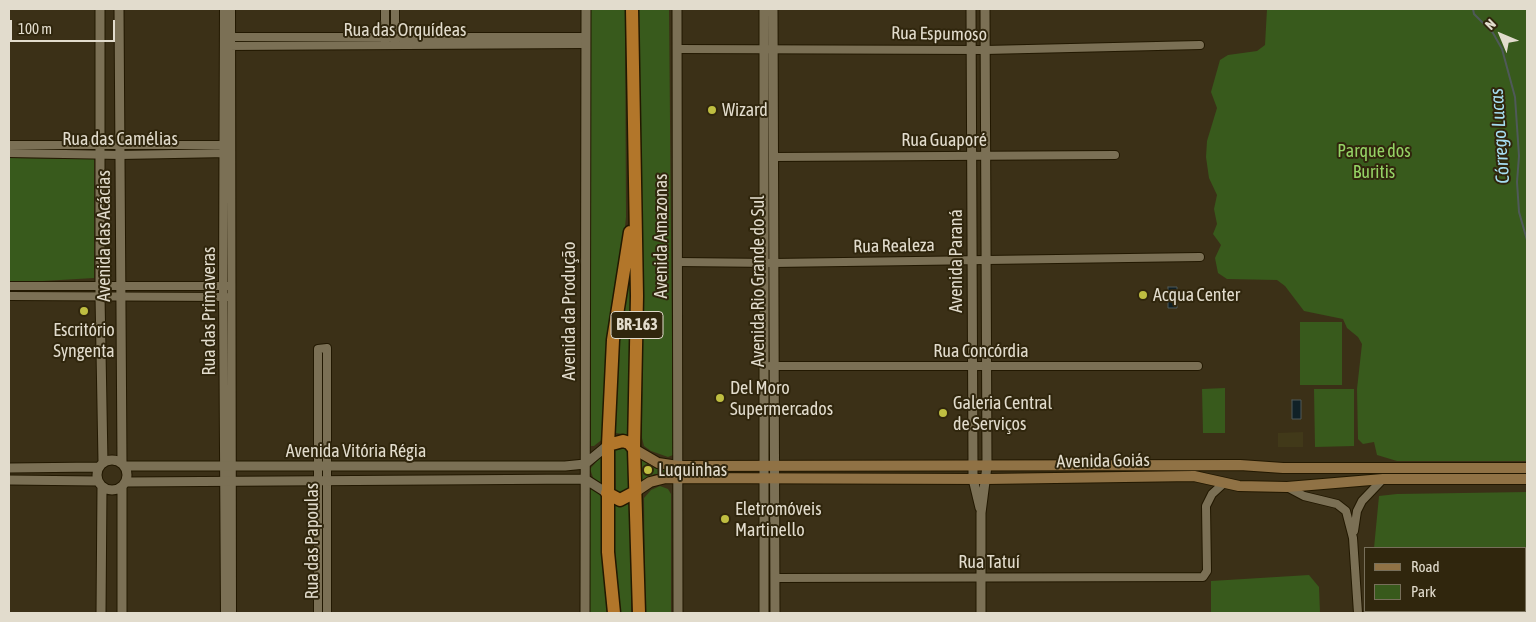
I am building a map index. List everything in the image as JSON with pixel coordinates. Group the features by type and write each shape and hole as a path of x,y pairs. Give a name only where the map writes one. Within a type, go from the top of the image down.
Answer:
{"highway":[{"name":"BR-163","path":"632,9 637,296 634,449 639,613"},
{"name":"BR-163","path":"614,613 608,552 607,493 613,340 636,200"},
{"path":"608,445 623,441 629,443 634,449"},
{"path":"607,493 620,500 635,492"}],"main road":[{"name":"Avenida Goiás","path":"634,449 658,463 678,466 1229,465 1284,468 1527,468"},
{"path":"1224,483 1223,476 1229,465"},
{"path":"1284,468 1284,487"},
{"name":"Avenida Goiás","path":"635,492 650,482 678,478 986,480 1194,476 1240,486 1284,487 1383,479 1527,479"}],"street":[{"name":"Avenida das Acácias","path":"100,9 101,464"},
{"name":"Avenida das Acácias","path":"119,9 120,296 124,465"},
{"name":"Rua das Primaveras","path":"224,9 228,41"},
{"name":"Rua das Primaveras","path":"231,9 228,41 228,149 232,286 229,468 232,613"},
{"path":"385,9 385,41"},
{"path":"395,9 395,41"},
{"name":"Avenida da Produção","path":"585,613 586,9"},
{"name":"Avenida Amazonas","path":"677,9 678,613"},
{"name":"Avenida Rio Grande do Sul","path":"764,9 769,48 774,157 769,262"},
{"name":"Avenida Rio Grande do Sul","path":"764,613 763,480 769,366 769,48 773,9"},
{"name":"Avenida Paraná","path":"971,9 973,479 981,513"},
{"name":"Avenida Paraná","path":"981,613 981,513 987,466 985,9"},
{"name":"Rua das Orquídeas","path":"228,41 586,40"},
{"name":"Rua Espumoso","path":"677,49 985,50 1200,45"},
{"name":"Rua das Camélias","path":"9,145 120,151 228,149"},
{"name":"Rua das Primaveras","path":"228,149 223,297 229,468"},
{"name":"Rua das Camélias","path":"9,153 100,150"},
{"name":"Rua Guaporé","path":"774,157 1115,154"},
{"name":"Rua Realeza","path":"678,262 986,261 1200,257"},
{"path":"9,286 232,286"},
{"path":"9,296 232,297"},
{"name":"Rua das Papoulas","path":"323,467 318,349 327,348 323,467 327,613"},
{"name":"Avenida Rio Grande do Sul","path":"769,366 776,467 775,613"},
{"name":"Rua Concórdia","path":"769,366 1198,366"},
{"path":"585,464 608,445"},
{"path":"9,468 101,464 110,459 124,465 122,613"},
{"path":"101,464 101,613"},
{"name":"Avenida Vitória Régia","path":"124,465 229,468 565,466 585,464"},
{"path":"585,479 607,493"},
{"name":"Avenida Vitória Régia","path":"124,484 585,479"},
{"path":"1353,538 1360,506 1368,492 1383,479"},
{"path":"9,480 100,484 111,490 124,484"},
{"name":"Rua das Papoulas","path":"318,613 323,481"},
{"name":"Rua das Primaveras","path":"225,613 229,482"},
{"name":"Rua Tatuí","path":"775,578 1203,577 1207,571 1206,506 1212,494 1224,483"},
{"path":"1284,487 1304,496 1325,500 1342,507 1348,516 1353,538 1358,613"}],"green space":[{"path":"590,9 625,9 626,217 604,438 594,446 591,446"},
{"path":"637,9 669,9 673,455 668,457 651,451 644,446 642,438 643,272"},
{"name":"Parque dos Buritis","path":"1267,9 1527,9 1527,461 1397,461 1377,455 1374,442 1363,444 1358,439 1357,389 1362,344 1358,337 1347,328 1343,319 1304,311 1285,286 1277,280 1227,279 1218,273 1215,258 1221,245 1213,234 1217,224 1214,209 1217,195 1209,178 1206,157 1207,141 1217,108 1211,92 1220,60 1228,55 1257,51 1265,45"},
{"path":"9,158 94,159 94,278 9,283"},
{"path":"633,260 629,435 616,433 614,384 626,277"},
{"path":"1300,322 1342,322 1342,385 1300,385"},
{"path":"1225,388 1225,433 1203,433 1202,389"},
{"path":"1314,389 1354,389 1354,446 1315,447"},
{"path":"617,445 630,449 633,490 616,494 615,448"},
{"path":"604,453 604,488 594,480 590,469"},
{"path":"642,460 656,466 673,468 673,473 654,474 642,481"},
{"path":"660,486 668,489 671,494 671,613 645,613 644,498 651,490"},
{"path":"588,488 592,488 604,496 607,613 590,613"},
{"path":"1527,492 1527,613 1383,613 1526,612 1526,547 1374,547 1379,496 1397,494"},
{"path":"611,500 631,500 631,613 619,613"},
{"path":"1309,575 1319,587 1320,613 1211,613 1211,581"}],"sand":[{"path":"1303,432 1303,447 1278,447 1278,433"}],"shaded area":[{"path":"1168,287 1177,287 1177,308 1168,308"},
{"path":"1292,400 1301,400 1301,419 1292,419"}],"waterway":[{"name":"Córrego Lucas","path":"1473,9 1474,14 1493,33 1502,49 1515,97 1519,156 1517,182 1519,212 1527,240"}],"place":[{"name":"Wizard","path":"712,110"},
{"name":"Acqua Center","path":"1143,295"},
{"name":"Escritório Syngenta","path":"84,311"},
{"name":"Del Moro Supermercados","path":"720,398"},
{"name":"Galeria Central de Serviços","path":"943,413"},
{"name":"Luquinhas","path":"648,470"},
{"name":"Eletromóveis Martinello","path":"725,519"}]}
